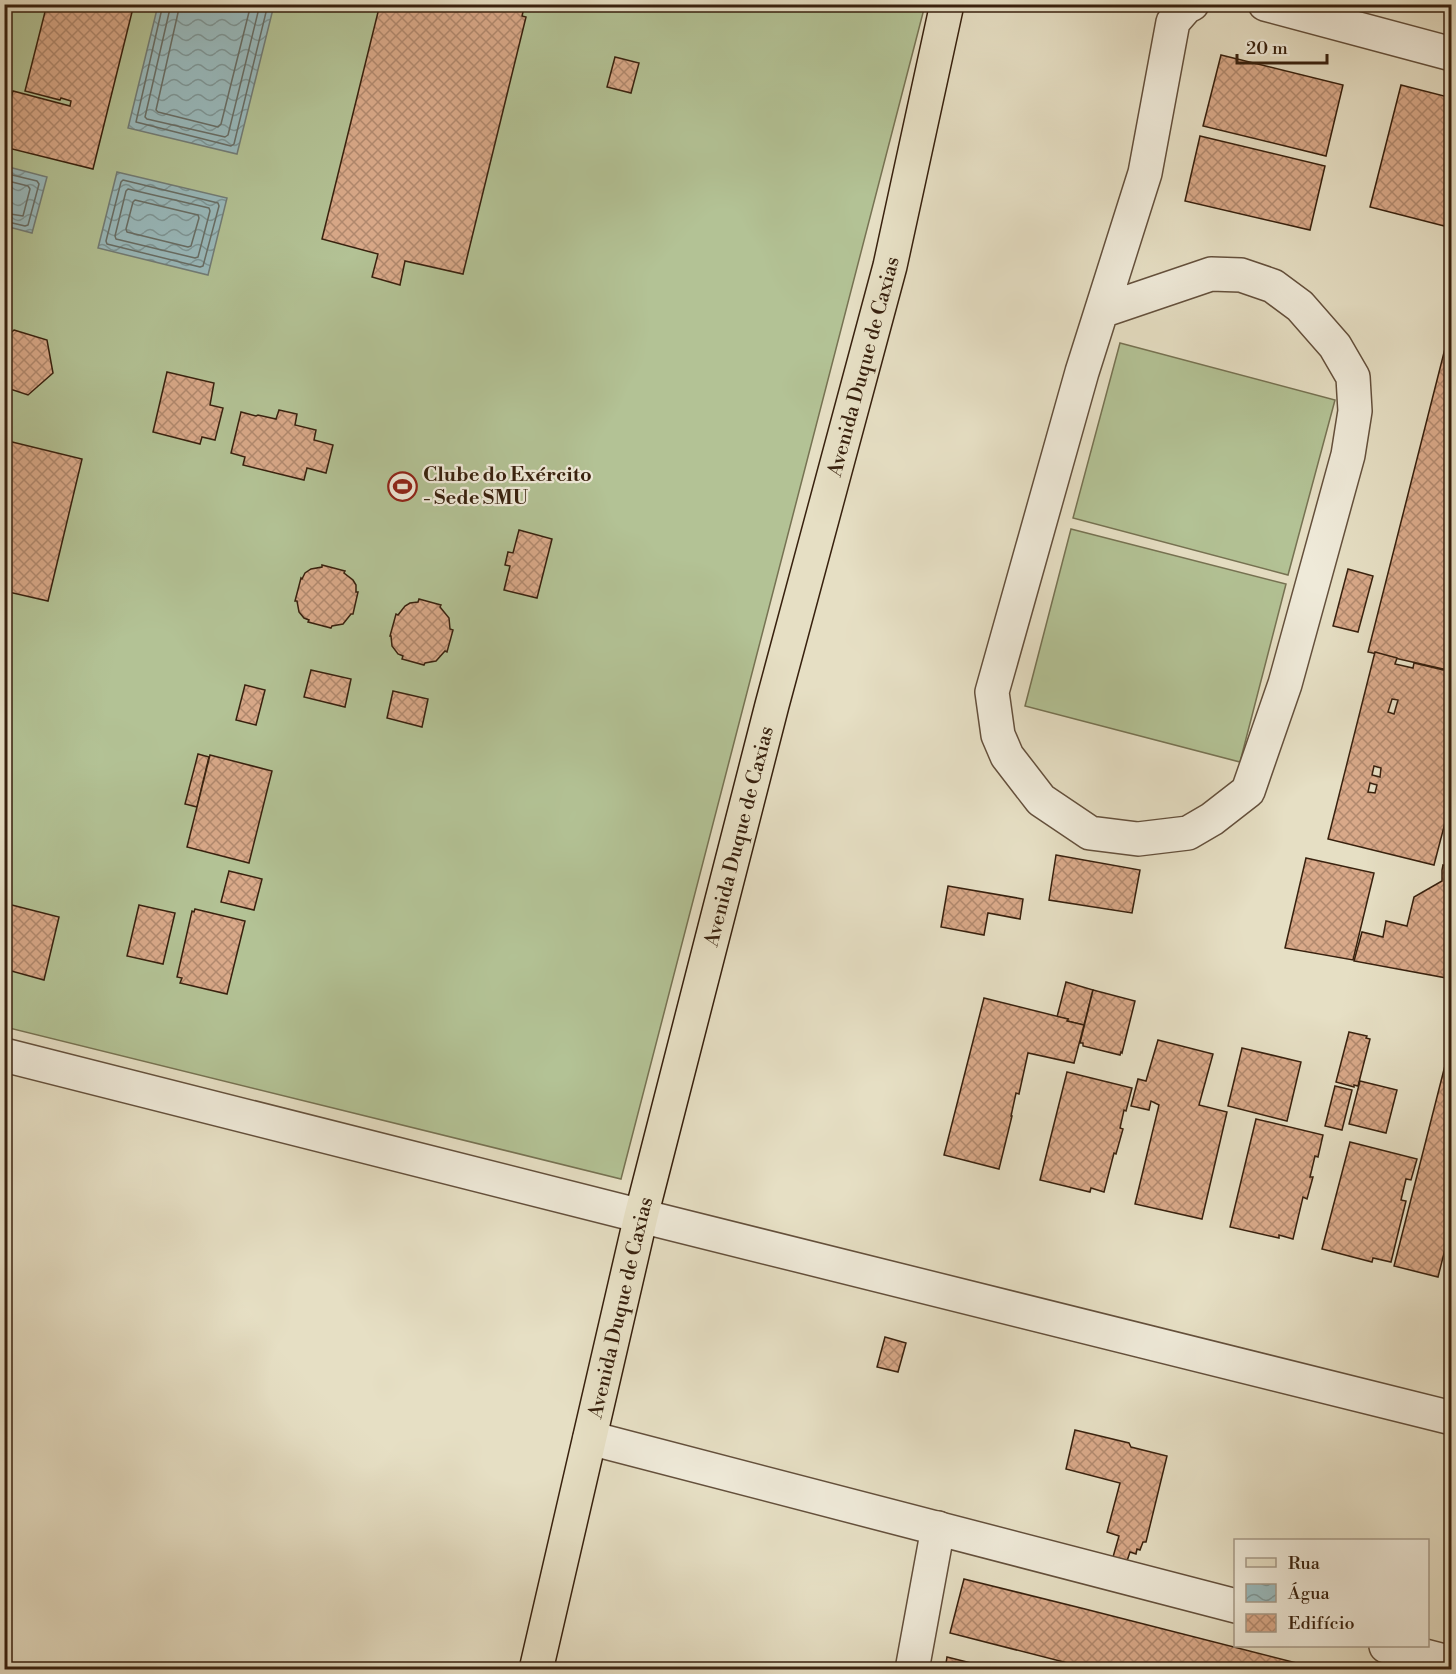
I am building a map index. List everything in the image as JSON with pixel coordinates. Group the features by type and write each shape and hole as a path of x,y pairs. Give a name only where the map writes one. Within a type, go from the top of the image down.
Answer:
{"main road":[{"name":"Avenida Duque de Caxias","path":"536,1670 641,1216 772,705 890,266 947,4"}],"street":[{"path":"1102,311 1211,274 1241,275 1273,286 1300,306 1335,346 1353,377 1355,411 1348,455 1284,684 1248,791 1212,819 1188,833 1138,839 1090,833 1041,800 1006,756 998,735 992,692 1082,372 1145,173 1173,22 1186,7 1192,4"},
{"path":"1265,4 1452,54"},
{"path":"4,1055 1452,1418"},
{"path":"590,1438 1234,1605"},
{"path":"912,1670 938,1528"},
{"path":"1390,1647 1452,1663"}],"green space":[{"name":"Clube do Exército - Sede SMU","path":"5,5 925,5 621,1179 5,1027"},
{"path":"1120,343 1335,400 1288,575 1073,518"},
{"path":"1071,529 1286,584 1240,762 1025,706"}],"water":[{"path":"158,5 274,5 237,154 128,128"},
{"path":"5,166 47,177 32,233 5,226"},
{"path":"117,172 227,198 208,275 98,248"}],"building":[{"path":"47,4 134,4 93,169 4,147 4,122 13,91 70,106 71,101 25,91"},
{"path":"380,4 525,4 522,16 526,17 463,274 405,261 400,285 372,277 378,254 322,239"},
{"path":"1221,55 1343,85 1326,156 1203,126"},
{"path":"615,57 639,63 631,93 607,87"},
{"path":"1401,85 1452,98 1452,228 1370,207"},
{"path":"1200,136 1325,166 1310,230 1185,201"},
{"path":"1452,321 1452,671 1368,652"},
{"path":"14,330 47,340 53,373 28,395 4,387 4,339"},
{"path":"167,372 214,383 210,405 223,408 215,440 202,437 200,444 153,432"},
{"path":"279,410 297,414 295,425 316,430 314,440 333,445 326,473 307,468 304,480 243,465 245,457 231,453 241,412 276,419"},
{"path":"4,440 82,459 48,601 4,591"},
{"path":"519,530 552,539 537,598 504,590 510,566 505,565 508,552 513,553"},
{"path":"322,565 345,571 344,573 353,580 356,592 358,592 353,614 343,624 331,628 308,622 309,620 299,612 297,601 295,601 301,578 311,569 322,567"},
{"path":"1348,569 1373,576 1358,632 1333,626"},
{"path":"419,599 441,605 440,607 449,618 450,629 453,630 447,652 445,651 436,661 424,665 402,659 403,656 398,654 392,646 390,636 396,614 398,615 410,603 418,602"},
{"path":"1375,652 1397,658 1395,664 1413,668 1414,663 1452,672 1452,796 1434,865 1328,839","holes":["1392,699 1398,700 1394,714 1388,712","1374,766 1381,768 1380,777 1372,775","1370,783 1377,785 1375,793 1368,792"]},
{"path":"311,670 351,679 345,707 304,697"},
{"path":"245,685 265,690 256,725 236,720"},
{"path":"393,691 428,699 422,727 387,718"},
{"path":"198,754 209,757 197,807 185,804"},
{"path":"210,755 272,771 249,863 187,847"},
{"path":"1056,855 1140,870 1132,913 1049,900"},
{"path":"1306,858 1374,873 1353,960 1285,948"},
{"path":"1443,865 1452,867 1452,979 1354,961 1362,932 1383,937 1386,921 1407,926 1414,897 1442,881"},
{"path":"229,871 262,879 254,910 221,902"},
{"path":"948,886 1023,899 1020,919 988,913 984,935 941,927"},
{"path":"4,903 59,917 44,980 4,969"},
{"path":"139,905 175,913 163,964 127,956"},
{"path":"195,909 245,921 227,994 180,983 182,978 177,977 192,911 194,912"},
{"path":"1066,982 1093,990 1084,1025 1057,1017"},
{"path":"1093,990 1135,1001 1120,1055 1083,1046 1083,1043 1080,1043"},
{"path":"984,998 1084,1025 1074,1063 1028,1053 1019,1094 1016,1093 999,1169 944,1155"},
{"path":"1349,1032 1367,1036 1366,1038 1370,1039 1358,1086 1354,1085 1354,1087 1336,1082"},
{"path":"1452,1038 1452,1222 1438,1277 1394,1266"},
{"path":"1158,1040 1213,1054 1199,1105 1227,1112 1202,1219 1135,1204 1159,1105 1151,1101 1149,1110 1131,1106 1138,1079 1146,1081"},
{"path":"1242,1048 1301,1062 1287,1121 1228,1106"},
{"path":"1067,1072 1132,1088 1126,1111 1124,1110 1120,1128 1123,1129 1104,1192 1091,1188 1090,1192 1040,1180"},
{"path":"1360,1081 1397,1090 1386,1133 1349,1124"},
{"path":"1335,1086 1352,1090 1342,1130 1325,1126"},
{"path":"1256,1119 1323,1135 1318,1157 1315,1156 1310,1177 1313,1177 1307,1199 1303,1197 1293,1239 1230,1227"},
{"path":"1350,1142 1417,1159 1411,1180 1406,1179 1401,1200 1406,1201 1391,1262 1373,1258 1372,1262 1322,1249"},
{"path":"885,1337 906,1343 898,1372 877,1367"},
{"path":"1075,1430 1129,1443 1131,1447 1167,1456 1146,1542 1143,1542 1140,1550 1137,1549 1136,1554 1130,1552 1127,1561 1113,1557 1119,1536 1107,1532 1120,1483 1066,1469"},
{"path":"964,1579 1324,1670 1095,1670 950,1633"},
{"path":"947,1657 999,1670 945,1670"}],"place":[{"name":"Clube do Exército - Sede SMU","path":"402,486"}]}
